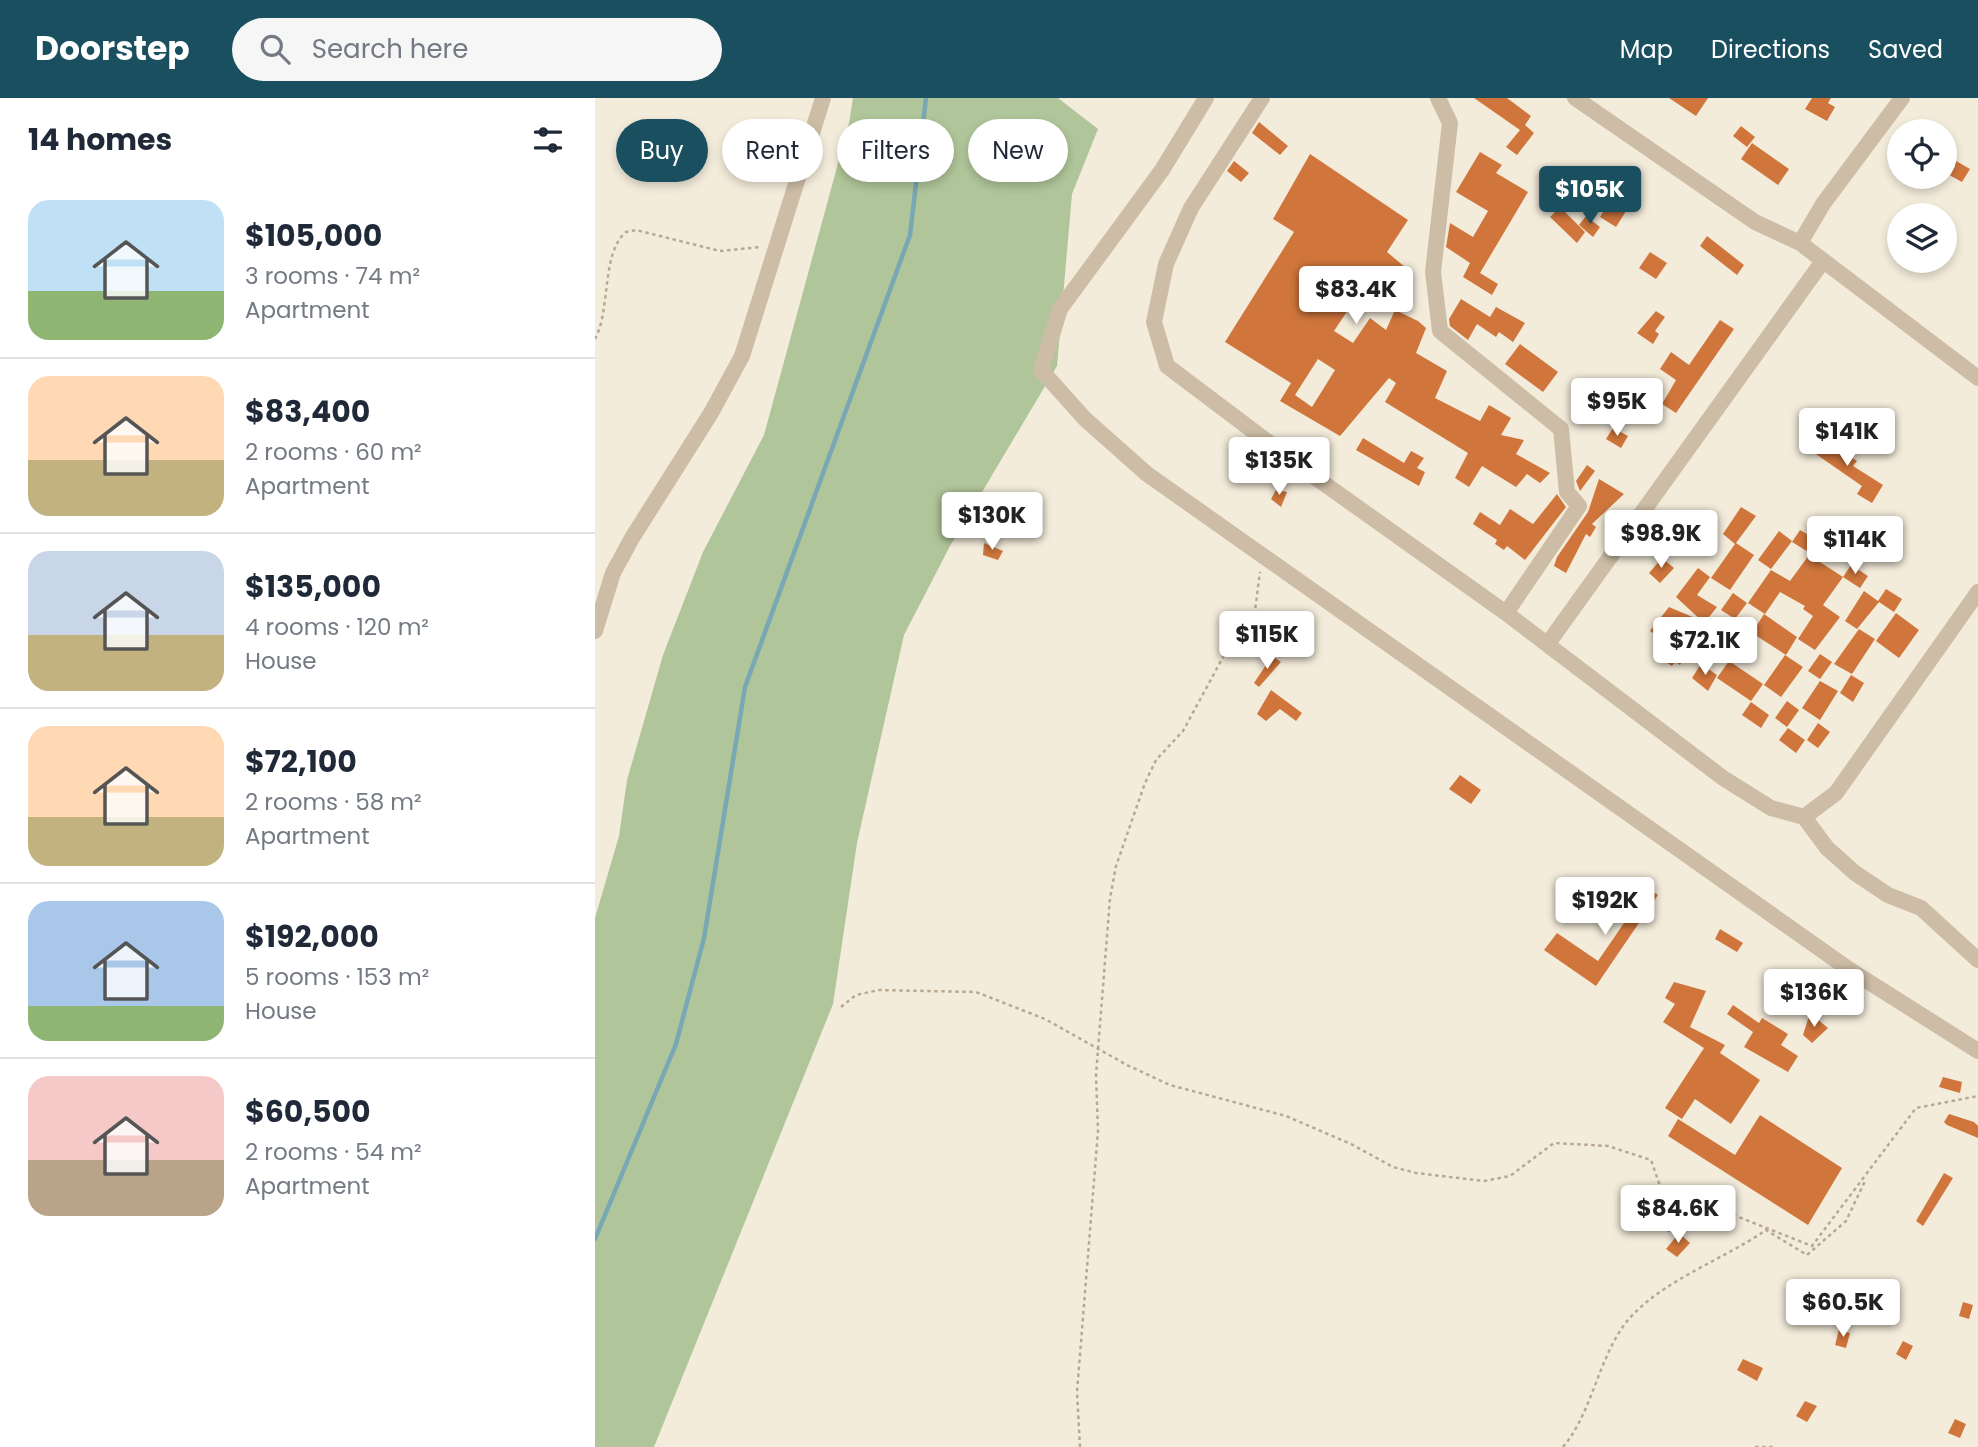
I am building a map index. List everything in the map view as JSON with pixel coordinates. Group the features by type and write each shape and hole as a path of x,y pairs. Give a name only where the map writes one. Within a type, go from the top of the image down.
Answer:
{"street":[{"path":"595,631 613,573 711,413 742,356 766,285 775,245 824,98"},
{"path":"1206,98 1162,170 1060,309 1041,370 1085,419 1147,474 1850,970 1978,1051"},
{"path":"1262,98 1191,208 1166,264 1154,322 1167,366 1305,470 1549,642 1723,778 1771,808 1804,817 1827,848 1855,873 1888,895 1921,908 1978,960"},
{"path":"1438,98 1450,122 1433,272 1440,331 1561,429 1567,492 1579,506 1506,613"},
{"path":"1575,98 1755,222 1800,243 1978,379"},
{"path":"1800,243 1823,204 1902,98"},
{"path":"1549,642 1823,261"},
{"path":"1958,363 1978,361"},
{"path":"1804,817 1836,793 1978,592"}],"path":[{"path":"595,339 615,244 626,232 636,230 720,251 775,245"},
{"path":"1080,1447 1077,1392 1098,1131 1096,1075 1106,942 1116,866 1145,783 1156,760 1183,731 1228,648 1253,626 1262,555"},
{"path":"841,1007 856,995 879,990 977,992 1045,1019 1127,1065 1170,1085 1286,1116 1351,1144 1393,1167 1416,1173 1484,1181 1510,1176 1554,1143 1608,1146 1651,1160 1660,1186 1812,1246 1916,1108 1978,1096"},
{"path":"1563,1447 1572,1436 1621,1330 1635,1312 1675,1283 1766,1230 1807,1255 1846,1221 1869,1173"},
{"path":"1755,1447 1776,1447"}],"green space":[{"path":"853,98 1058,98 1098,129 1072,194 1057,366 950,546 904,635 857,843 833,1004 654,1447 595,1447 595,918 619,836 627,780 663,655 703,552 764,435 837,167 837,182 954,182 954,119 850,119"}],"building":[{"path":"1474,98 1507,98 1531,116 1525,125 1534,133 1517,155 1506,147 1520,130"},
{"path":"1669,98 1708,98 1696,116"},
{"path":"1812,98 1831,98 1828,103 1835,107 1827,121 1805,109"},
{"path":"1259,122 1288,146 1280,155 1252,133"},
{"path":"1741,126 1755,137 1747,147 1733,136"},
{"path":"1752,143 1789,169 1778,185 1741,159"},
{"path":"1480,152 1502,165 1496,173 1528,192 1480,273 1498,284 1492,295 1463,277 1470,263 1446,247 1450,223 1473,237 1488,211 1456,192"},
{"path":"1310,154 1408,220 1387,252 1411,272 1406,287 1396,284 1390,298 1366,283 1334,331 1353,343 1370,318 1386,330 1395,310 1418,321 1426,328 1416,353 1447,371 1435,398 1480,421 1489,405 1511,418 1501,435 1524,440 1516,454 1550,473 1540,483 1527,474 1516,487 1482,466 1469,487 1455,478 1468,453 1385,402 1396,383 1389,378 1340,436 1280,401 1291,383 1225,342 1294,232 1273,219","holes":["1318,359 1335,370 1312,407 1295,395"]},
{"path":"1234,161 1249,173 1241,182 1227,171"},
{"path":"1957,162 1970,169 1962,182 1957,179"},
{"path":"1612,198 1628,208 1616,227 1600,217"},
{"path":"1560,207 1585,232 1577,243 1550,217"},
{"path":"1586,216 1600,227 1593,237 1579,225"},
{"path":"1707,236 1744,265 1737,275 1700,246"},
{"path":"1650,252 1667,263 1656,279 1639,268"},
{"path":"1461,299 1490,317 1496,307 1525,323 1513,342 1499,332 1496,337 1477,324 1468,340 1450,326 1449,319"},
{"path":"1656,311 1665,317 1655,331 1659,334 1653,344 1637,333"},
{"path":"1720,320 1734,329 1676,413 1662,404 1676,380 1660,369 1671,352 1689,365"},
{"path":"1520,344 1558,372 1543,392 1505,364"},
{"path":"1613,428 1628,436 1621,448 1606,439"},
{"path":"1820,436 1857,461 1853,466 1883,485 1872,503 1857,494 1862,486 1810,450"},
{"path":"1363,438 1404,463 1411,451 1424,458 1417,468 1425,472 1419,486 1356,450"},
{"path":"1587,465 1595,471 1580,491 1576,481"},
{"path":"1599,479 1624,494 1592,524 1596,527 1590,537 1586,534 1566,573 1554,566 1557,557 1588,512"},
{"path":"1276,490 1287,492 1281,507 1271,499"},
{"path":"1557,494 1566,507 1525,560 1507,546 1504,550 1495,544 1497,540 1473,524 1480,512 1500,525 1510,509 1533,524"},
{"path":"1741,507 1756,516 1736,543 1754,555 1730,590 1711,578 1735,544 1723,534"},
{"path":"1800,530 1817,540 1810,553 1792,542"},
{"path":"1779,531 1792,541 1771,569 1758,560"},
{"path":"984,543 1003,551 998,560 983,555"},
{"path":"1809,555 1843,577 1823,605 1840,617 1815,650 1798,639 1813,616 1803,609 1805,606 1780,592 1765,614 1748,603 1771,570 1790,581"},
{"path":"1662,558 1674,568 1660,583 1649,573"},
{"path":"1851,565 1868,576 1860,588 1843,577"},
{"path":"1698,568 1710,577 1697,595 1717,607 1694,636 1675,623 1663,639 1686,655 1680,665 1675,662 1672,666 1654,654 1663,640 1650,631 1669,607 1702,621 1676,597"},
{"path":"1886,589 1902,599 1894,612 1879,602 1857,629 1845,621 1864,591 1878,601"},
{"path":"1733,593 1747,603 1735,619 1721,610"},
{"path":"1896,613 1919,630 1899,658 1876,641"},
{"path":"1764,614 1797,637 1786,655 1752,633"},
{"path":"1734,620 1750,631 1729,658 1713,648"},
{"path":"1859,629 1875,639 1852,674 1834,664"},
{"path":"1820,654 1832,662 1820,679 1808,671"},
{"path":"1785,655 1803,667 1781,697 1764,685"},
{"path":"1272,656 1281,662 1259,687 1254,683"},
{"path":"1729,661 1763,684 1751,701 1717,678"},
{"path":"1701,664 1717,675 1708,691 1692,678"},
{"path":"1851,675 1864,683 1853,702 1840,693"},
{"path":"1820,681 1838,691 1820,720 1802,708"},
{"path":"1271,690 1302,713 1296,721 1280,709 1266,721 1257,714"},
{"path":"1787,701 1799,710 1787,727 1775,718"},
{"path":"1751,702 1769,715 1761,728 1742,715"},
{"path":"1818,723 1830,732 1818,748 1807,740"},
{"path":"1788,728 1805,740 1796,753 1779,740"},
{"path":"1460,775 1481,790 1471,804 1449,789"},
{"path":"1639,883 1658,895 1596,986 1544,950 1557,933 1598,961 1624,923 1602,906 1610,895 1624,906"},
{"path":"1720,929 1743,943 1737,952 1715,939"},
{"path":"1674,982 1706,991 1690,1027 1725,1045 1720,1053 1760,1080 1731,1124 1695,1099 1682,1119 1665,1108 1704,1048 1663,1022 1675,1004 1665,998"},
{"path":"1733,1005 1759,1023 1762,1018 1788,1034 1781,1045 1798,1056 1788,1072 1744,1047 1753,1032 1727,1014"},
{"path":"1810,1013 1828,1028 1812,1043 1803,1035"},
{"path":"1943,1077 1962,1082 1960,1093 1939,1087"},
{"path":"1949,1114 1974,1122 1978,1126 1978,1138 1947,1125 1944,1122"},
{"path":"1760,1115 1842,1168 1808,1225 1668,1136 1678,1119 1735,1155"},
{"path":"1944,1173 1953,1178 1923,1226 1916,1221"},
{"path":"1634,1214 1680,1218 1669,1232"},
{"path":"1679,1233 1690,1243 1677,1257 1666,1249"},
{"path":"1963,1302 1973,1305 1969,1319 1959,1316"},
{"path":"1839,1330 1850,1333 1846,1348 1835,1345"},
{"path":"1903,1341 1913,1346 1906,1360 1896,1354"},
{"path":"1743,1359 1763,1368 1757,1381 1737,1370"},
{"path":"1805,1401 1817,1406 1807,1422 1796,1416"},
{"path":"1955,1419 1966,1424 1960,1438 1948,1433"}],"waterway":[{"path":"595,1239 676,1044 704,938 745,687 910,235 926,98"}]}
